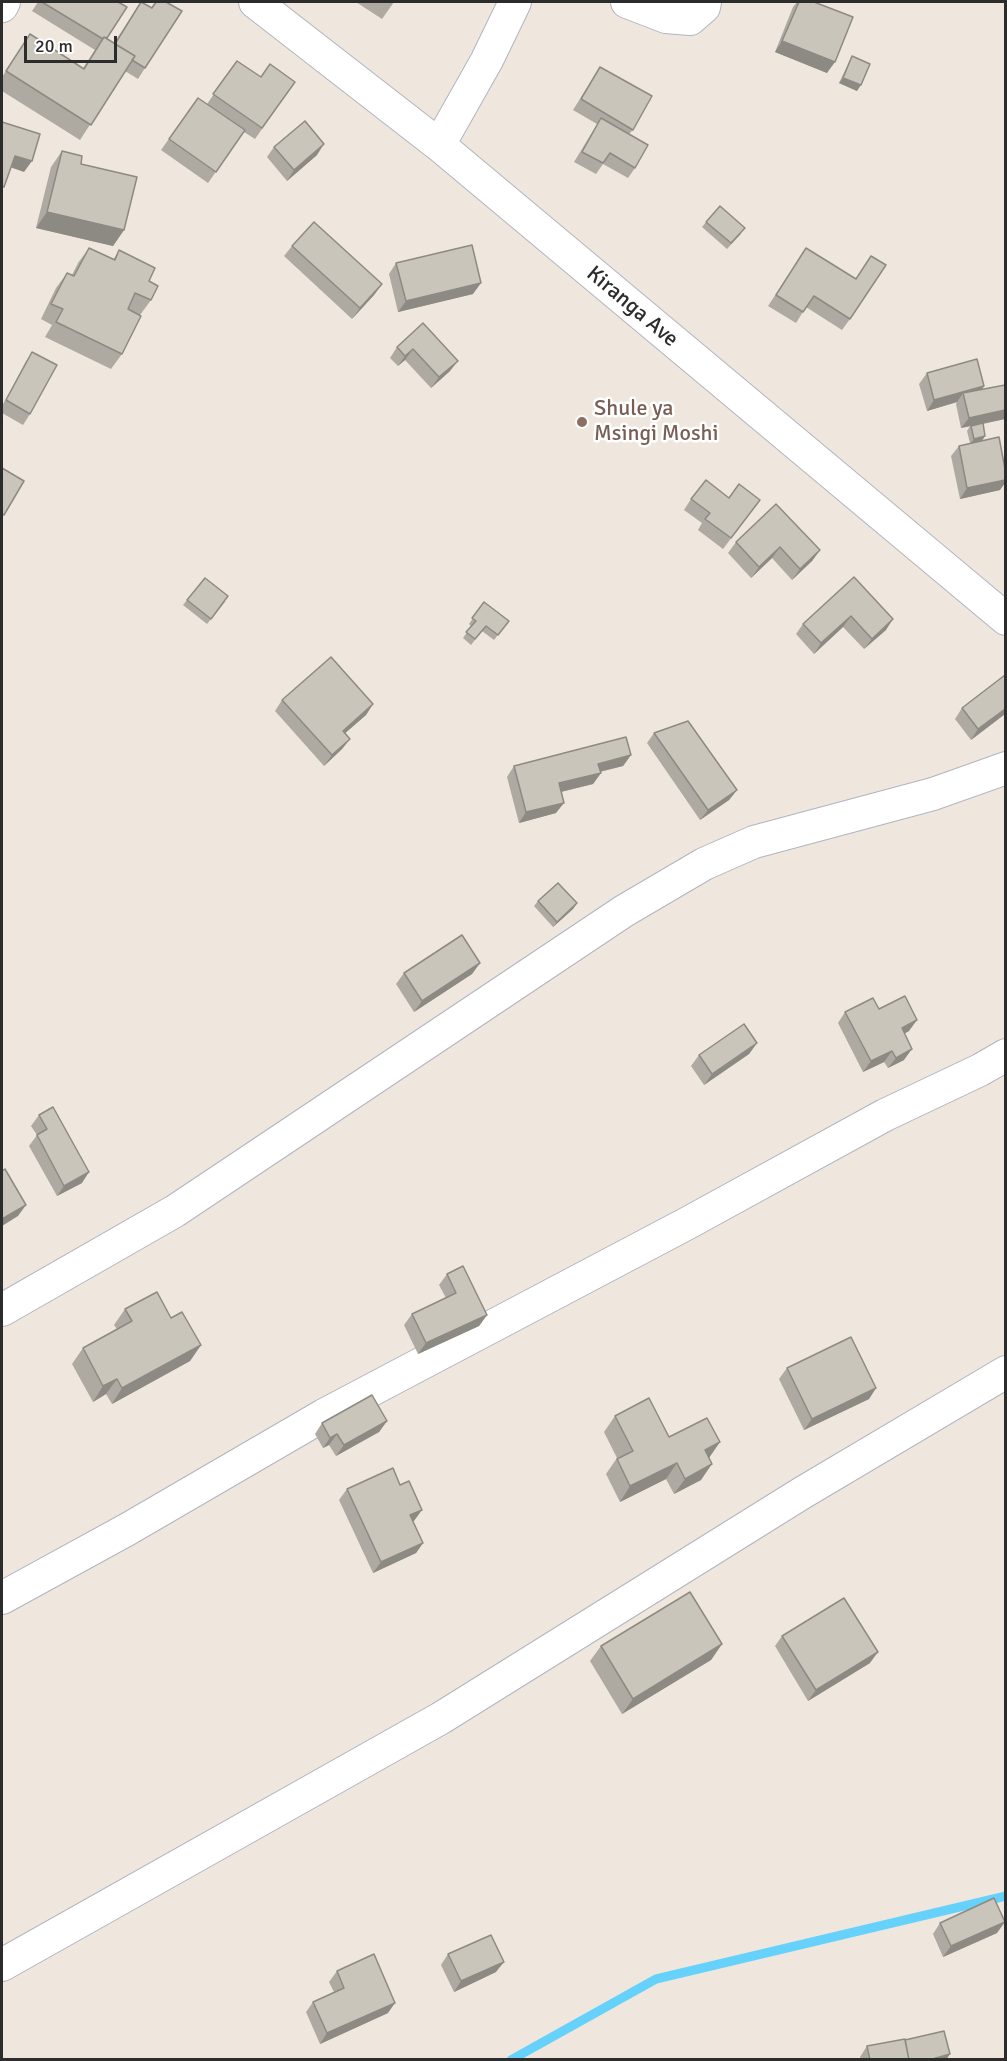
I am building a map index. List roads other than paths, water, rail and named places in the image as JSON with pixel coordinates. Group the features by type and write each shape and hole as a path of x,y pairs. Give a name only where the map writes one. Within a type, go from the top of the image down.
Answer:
{"street":[{"path":"2,6 4,2"},
{"name":"Kiranga Ave","path":"255,2 439,146 1005,619"},
{"path":"439,146 487,60 515,2"},
{"path":"627,2 666,17 690,19 704,7 705,2"},
{"path":"2,1310 175,1211 614,918 704,864 754,842 933,794 1005,768"},
{"path":"2,1598 128,1530 324,1415 686,1224 885,1115 980,1070 1005,1055"},
{"path":"2,1965 441,1718 792,1499 1005,1372"}],"waterway":[{"path":"511,2060 656,1979 1006,1896"}],"place":[{"name":"Shule ya Msingi Moshi","path":"582,422"}]}
